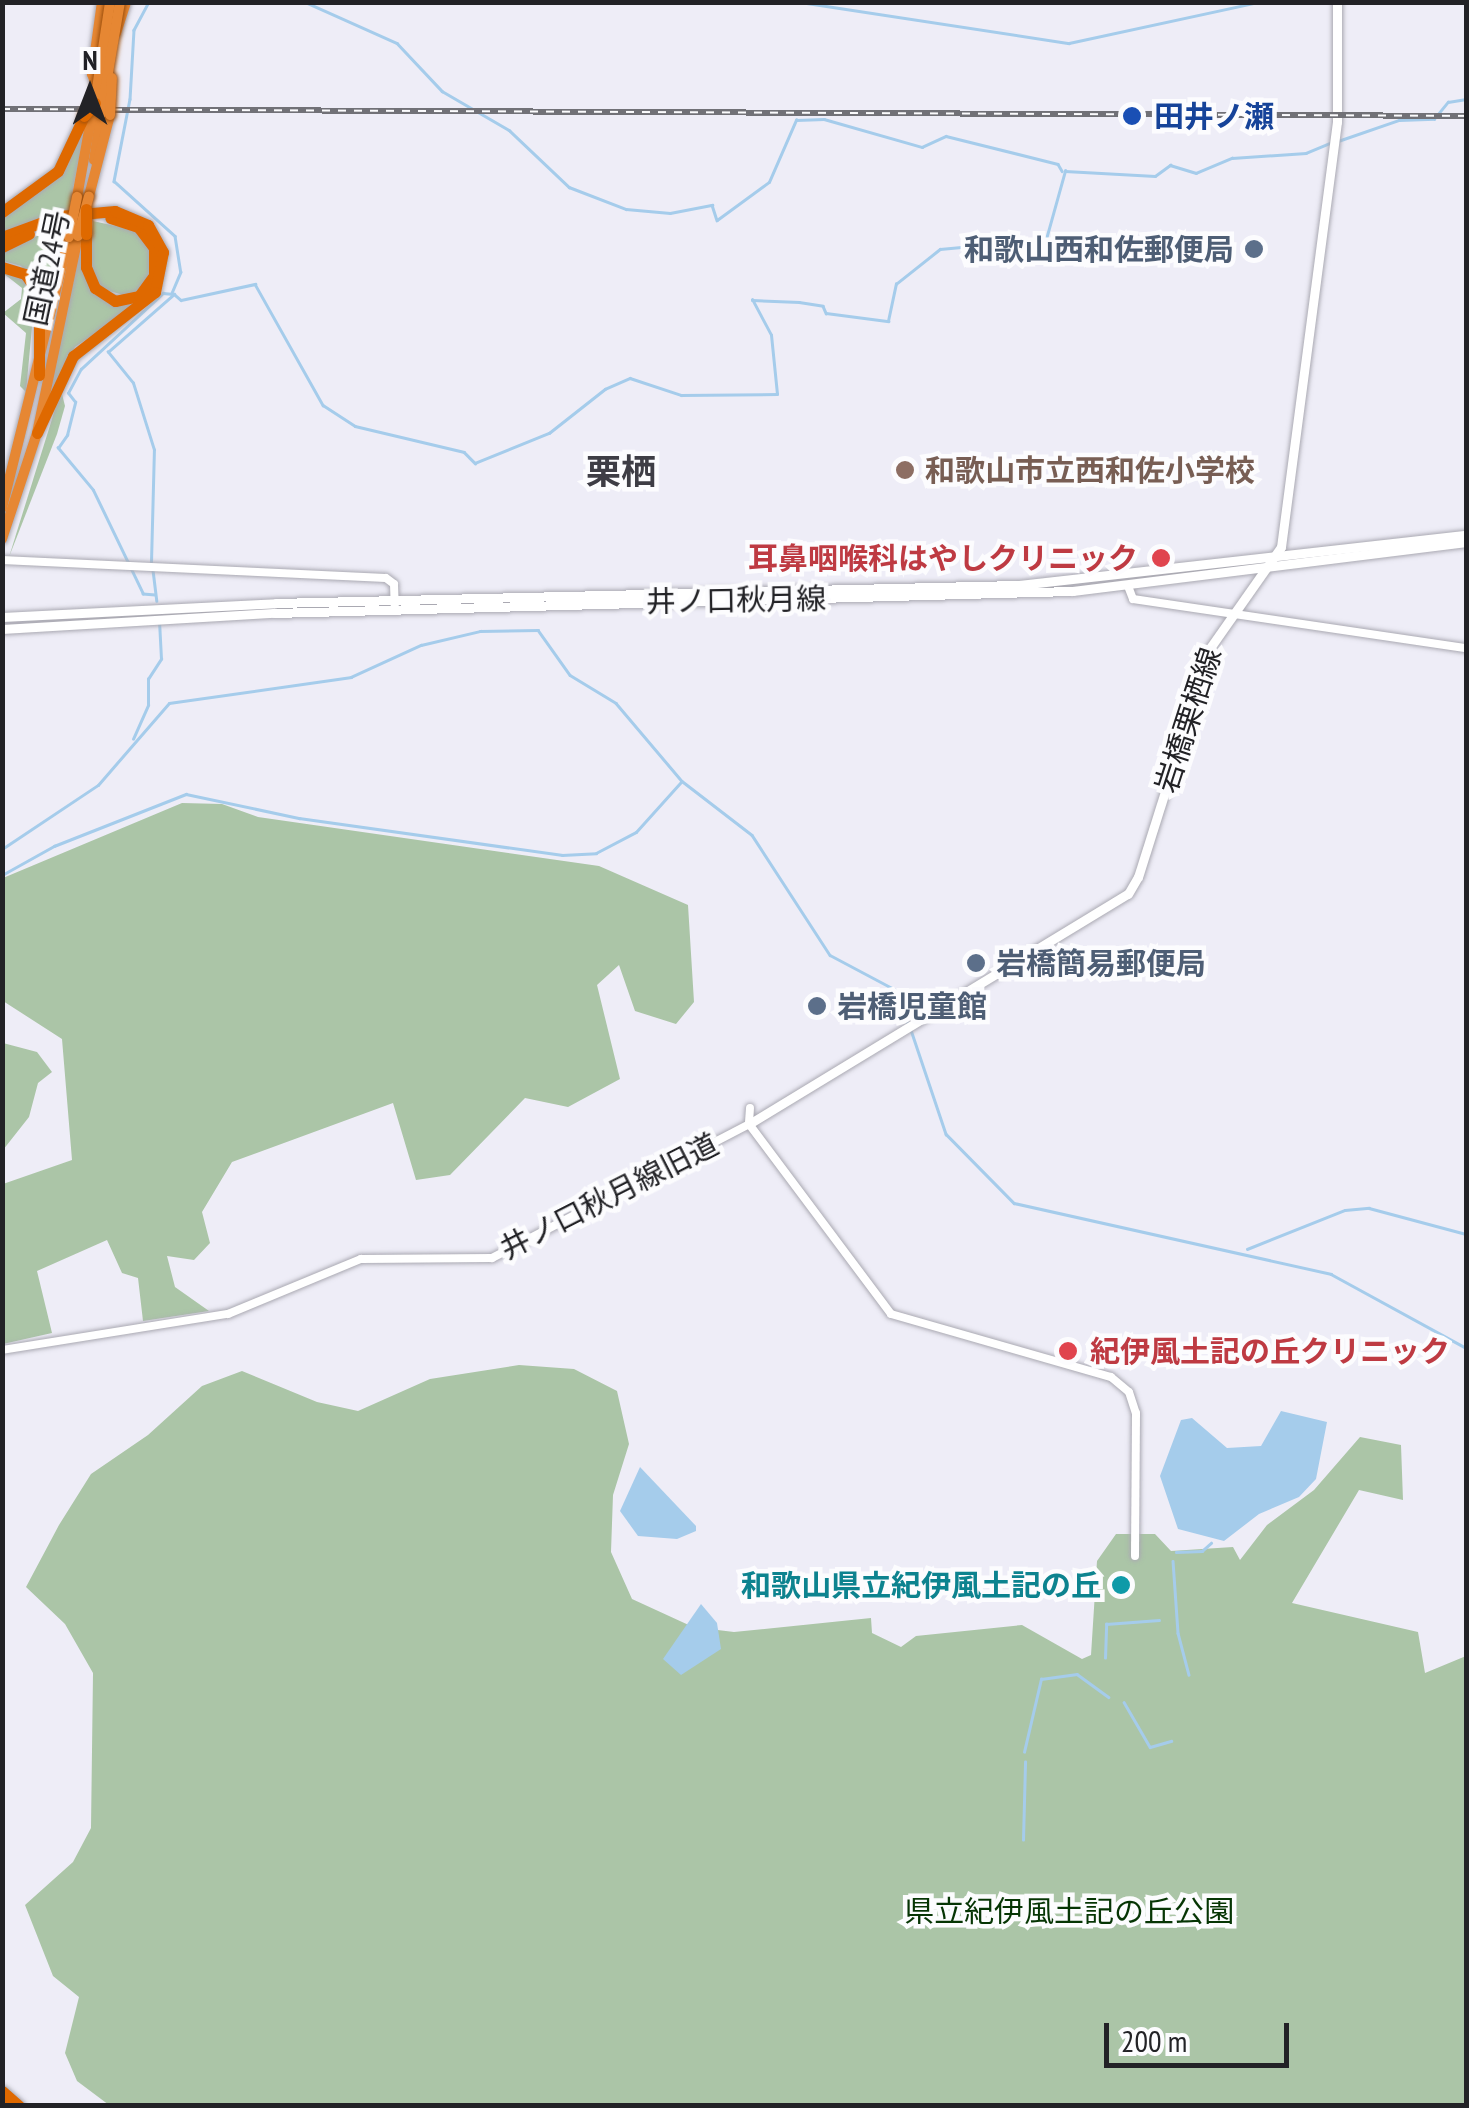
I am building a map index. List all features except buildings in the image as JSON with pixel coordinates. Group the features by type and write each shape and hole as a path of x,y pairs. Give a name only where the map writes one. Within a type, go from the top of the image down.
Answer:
{"highway":[{"name":"国道24号","path":"2,539 37,433 78,236 108,16 105,2"},
{"path":"97,88 92,74 105,2"},
{"name":"国道24号","path":"96,112 111,68 123,2"},
{"path":"2,212 58,171 96,112"},
{"name":"国道24号","path":"83,196 86,209"},
{"path":"2,247 64,222 127,222 155,252 155,272 145,292 122,302 100,294 86,267 78,236 86,209"},
{"path":"2,237 53,218 115,211 148,224 164,252 155,292 73,356 37,433"},
{"name":"国道24号","path":"2,508 78,236"},
{"path":"2,267 25,274 39,292 40,375"},
{"path":"2,2091 19,2106"}],"main road":[{"path":"1275,562 1336,129 1337,2"},
{"name":"井ノ口秋月線","path":"2,617 1019,585 1275,562 1466,539"},
{"name":"井ノ口秋月線","path":"2,629 395,604 1128,586 1275,562"},
{"name":"岩橋栗栖線","path":"749,1124 908,1024 1128,894 1210,648 1234,611 1275,562"}],"street":[{"path":"2,560 386,578 395,604"},
{"path":"1128,586 1133,598 1466,648"},
{"path":"750,1108 749,1124 891,1314 1111,1377 1129,1392 1136,1413 1136,1556"},
{"name":"井ノ口秋月線旧道","path":"2,1350 228,1314 361,1259 492,1258 749,1124"}],"green space":[{"path":"84,132 69,211 3,232 3,216 70,157"},
{"path":"93,221 138,231 148,243 153,264 143,288 127,296 102,289 90,270"},
{"path":"66,225 46,330 44,294 21,266 3,261 3,249"},
{"path":"81,247 88,282 137,305 75,347 48,399"},
{"path":"3,273 22,276 35,294 26,392 20,386 26,333 3,313 21,299 22,288"},
{"path":"61,390 65,406 57,434 9,557"},
{"path":"182,803 222,804 258,817 599,866 688,905 694,1002 676,1024 635,1011 619,965 597,985 620,1079 568,1107 525,1098 450,1175 416,1180 393,1103 232,1162 202,1212 210,1243 194,1260 167,1256 175,1287 209,1311 143,1321 138,1278 122,1273 107,1240 37,1271 52,1333 3,1344 3,1184 72,1160 62,1039 3,1001 3,878"},
{"path":"3,1043 37,1052 52,1072 38,1083 29,1117 3,1150"},
{"name":"県立紀伊風土記の丘公園","path":"519,1365 574,1369 617,1391 629,1444 613,1495 611,1552 632,1599 693,1627 734,1632 871,1618 872,1633 901,1647 916,1636 1022,1625 1082,1659 1091,1655 1097,1561 1116,1534 1155,1534 1171,1551 1233,1547 1240,1560 1267,1525 1314,1490 1360,1437 1401,1445 1403,1500 1359,1490 1292,1603 1418,1632 1425,1673 1466,1656 1466,2105 109,2105 77,2081 65,2053 79,1997 53,1976 25,1905 73,1862 91,1828 93,1673 65,1624 26,1587 59,1525 91,1474 148,1435 202,1386 242,1371 317,1402 358,1411 430,1379"}],"water":[{"path":"1281,1411 1327,1422 1316,1479 1299,1497 1259,1514 1224,1541 1178,1529 1160,1476 1181,1420 1192,1418 1227,1448 1261,1446"},
{"path":"640,1467 696,1526 696,1531 677,1539 638,1536 620,1511"},
{"path":"701,1604 717,1623 721,1649 681,1675 663,1659"}],"waterway":[{"path":"149,2 134,30 130,99 114,181 175,236 181,272 172,293"},
{"path":"305,2 397,43 442,91 509,130 569,187 626,209 670,213 712,205 717,220 769,182 796,120 824,119 922,147 946,136 1058,164 1062,171"},
{"path":"800,2 1069,43 1259,2"},
{"path":"1338,141 1399,120 1434,119 1448,102 1466,99"},
{"path":"151,562 154,450 133,383 108,352 174,294 181,300 255,284 323,405 355,426 464,452 475,463 549,433 605,389 630,378 681,395 777,394 771,335 752,300 799,302 823,306 826,313 888,321 896,284 940,249 1046,239 1065,171 1155,176 1170,165 1196,173 1232,158 1306,153 1329,143"},
{"path":"155,595 143,594 93,490 58,448 67,435 75,402 68,393 81,369 163,293 173,294"},
{"path":"153,570 157,601"},
{"path":"133,739 148,705 148,679 161,659 159,624"},
{"path":"2,849 98,785 169,703 351,677 421,645 480,631 538,630 570,675 616,703 682,781 752,835 830,955 894,989 908,1023"},
{"path":"2,875 54,846 186,794 299,818 562,855 596,853 636,832 681,782"},
{"path":"911,1030 946,1134 1014,1203 1331,1274 1466,1348"},
{"path":"1247,1249 1345,1210 1369,1208 1466,1234"},
{"path":"1176,1552 1202,1551 1211,1543"},
{"path":"1173,1561 1178,1633 1189,1675"},
{"path":"1105,1658 1106,1624 1159,1620"},
{"path":"1024,1752 1041,1679 1077,1674 1109,1697"},
{"path":"1124,1702 1150,1747 1171,1741"},
{"path":"1023,1840 1025,1762"}],"railway":[{"path":"2,109 1466,116"}],"place":[{"name":"田井ノ瀬","path":"1132,116"},
{"name":"和歌山西和佐郵便局","path":"1254,249"},
{"name":"和歌山市立西和佐小学校","path":"905,470"},
{"name":"耳鼻咽喉科はやしクリニック","path":"1161,558"},
{"name":"岩橋簡易郵便局","path":"976,963"},
{"name":"岩橋児童館","path":"817,1006"},
{"name":"紀伊風土記の丘クリニック","path":"1068,1351"},
{"name":"和歌山県立紀伊風土記の丘","path":"1121,1585"}],"district":[{"name":"栗栖","path":"621,471"}]}
